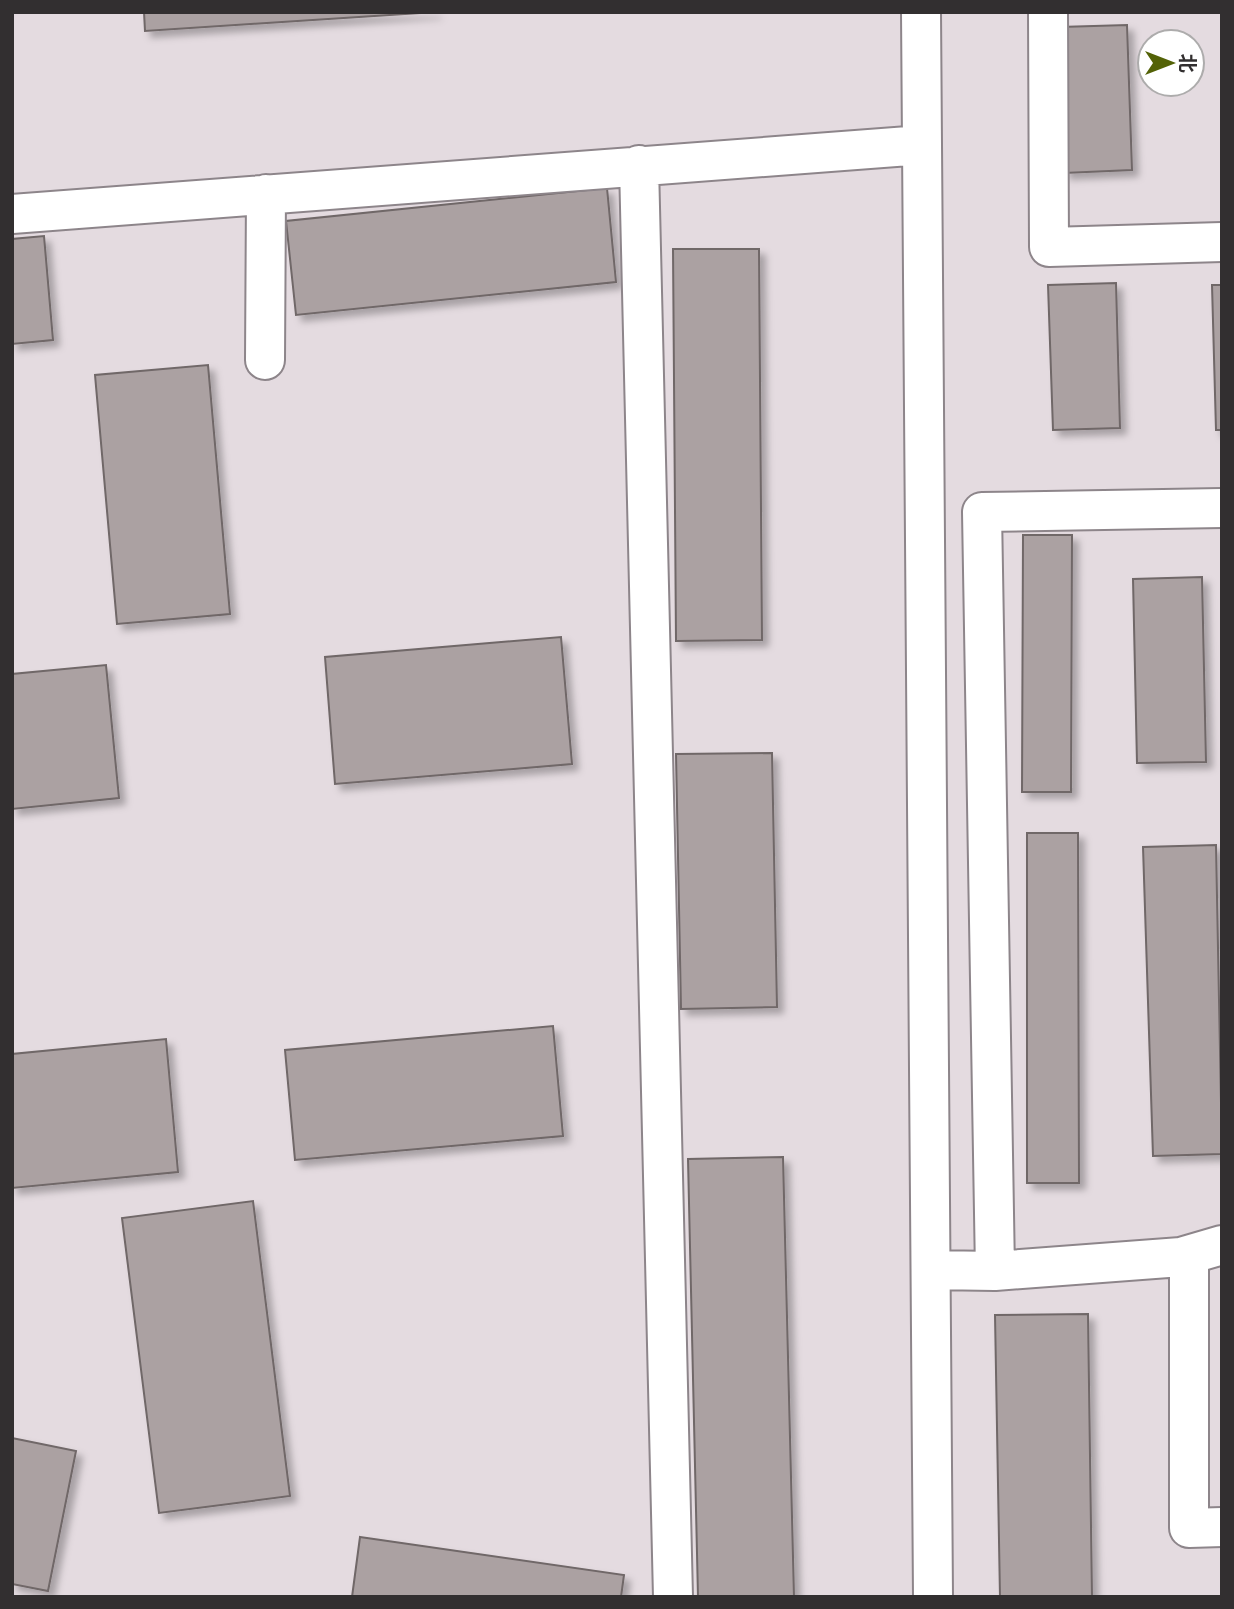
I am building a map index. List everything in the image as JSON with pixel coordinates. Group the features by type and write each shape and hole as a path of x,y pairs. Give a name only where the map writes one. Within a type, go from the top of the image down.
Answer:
{"street":[{"path":"921,12 933,1597"},
{"path":"1048,12 1049,247 1222,242"},
{"path":"12,214 922,145"},
{"path":"639,165 673,1597"},
{"path":"265,360 266,194"},
{"path":"995,1271 982,512 1222,508"},
{"path":"931,1270 995,1271 1205,1250 1189,1528 1222,1527"}],"building":[{"path":"144,12 436,12 145,31"},
{"path":"1127,25 1132,170 1064,173 1060,27"},
{"path":"607,188 616,282 296,315 286,221"},
{"path":"44,236 53,340 12,344 12,239"},
{"path":"673,249 759,249 762,640 676,641"},
{"path":"1116,283 1120,428 1053,430 1048,285"},
{"path":"1212,285 1222,285 1222,430 1216,430"},
{"path":"208,365 230,614 117,624 95,375"},
{"path":"1023,535 1072,535 1071,792 1022,792"},
{"path":"1202,577 1206,762 1137,763 1133,579"},
{"path":"561,637 572,764 335,784 325,657"},
{"path":"106,665 119,798 12,809 12,674"},
{"path":"772,753 777,1007 681,1009 676,754"},
{"path":"1027,833 1078,833 1079,1183 1027,1183"},
{"path":"1216,845 1222,1154 1153,1156 1143,847"},
{"path":"553,1026 563,1136 295,1160 285,1050"},
{"path":"166,1039 178,1172 12,1188 12,1054"},
{"path":"783,1157 794,1597 698,1597 688,1159"},
{"path":"253,1201 290,1496 159,1513 122,1218"},
{"path":"1088,1314 1092,1597 1000,1597 995,1315"},
{"path":"12,1438 76,1451 48,1591 12,1584"},
{"path":"360,1537 624,1575 621,1597 352,1597"}]}
